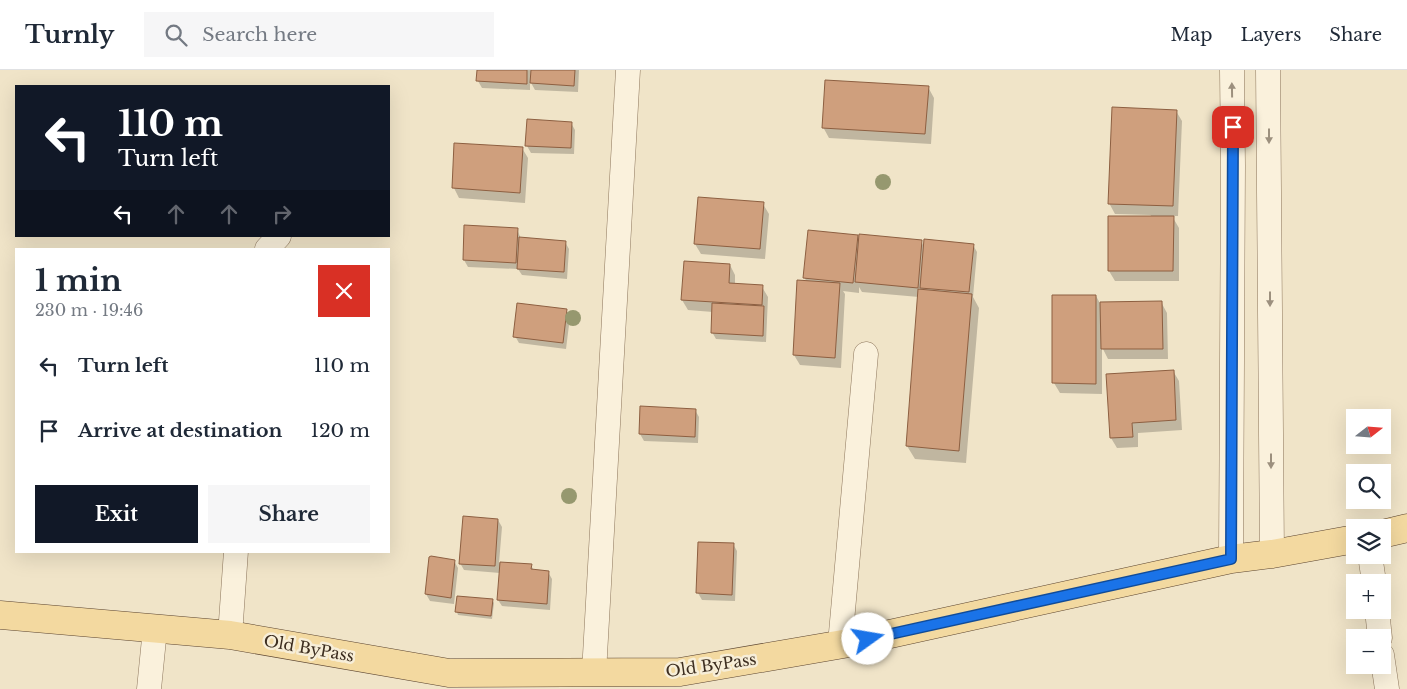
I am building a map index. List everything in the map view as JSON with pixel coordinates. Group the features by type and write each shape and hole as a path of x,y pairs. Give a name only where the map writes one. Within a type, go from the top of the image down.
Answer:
{"main road":[{"path":"1391,532 1407,528"},
{"name":"Old ByPass","path":"0,615 230,635 449,673 546,681 594,673 650,681 680,672 840,644 1231,559 1272,554 1346,541"}],"street":[{"path":"594,673 628,70"},
{"path":"1231,559 1232,70"},
{"path":"1268,70 1272,554"},
{"path":"268,248 278,237"},
{"path":"840,644 866,354"},
{"path":"230,635 236,553"},
{"path":"149,689 155,629"},
{"path":"1385,674 1387,689"}],"building":[{"path":"477,70 527,70 527,84 476,81"},
{"path":"531,70 575,70 574,86 530,83"},
{"path":"825,80 929,86 925,134 822,128"},
{"path":"1112,107 1177,110 1173,206 1108,204"},
{"path":"527,119 572,122 571,148 525,146"},
{"path":"454,143 523,147 520,193 452,188"},
{"path":"698,197 764,202 760,249 694,244"},
{"path":"1108,216 1174,216 1173,271 1108,271"},
{"path":"464,225 518,228 516,263 463,260"},
{"path":"808,230 858,235 853,283 803,278"},
{"path":"859,234 922,240 918,288 855,282"},
{"path":"519,237 566,241 564,272 517,269"},
{"path":"924,239 974,244 969,292 920,288"},
{"path":"684,261 730,264 729,283 763,285 762,305 681,300"},
{"path":"797,280 840,283 835,358 793,355"},
{"path":"918,289 972,294 959,451 906,446"},
{"path":"1052,295 1096,295 1096,384 1052,383"},
{"path":"1162,301 1163,349 1101,349 1100,302"},
{"path":"517,303 567,309 563,343 513,337"},
{"path":"712,303 764,306 763,336 711,333"},
{"path":"1174,370 1176,420 1132,423 1133,437 1110,438 1106,374"},
{"path":"640,406 696,409 695,437 639,434"},
{"path":"463,516 498,519 495,566 459,564"},
{"path":"698,542 734,543 732,595 696,593"},
{"path":"429,557 455,560 451,598 425,594"},
{"path":"500,562 532,564 531,569 549,571 547,604 497,600"},
{"path":"457,596 493,599 491,616 455,612"}],"route":[{"path":"868,639 1231,559 1233,127"}]}
